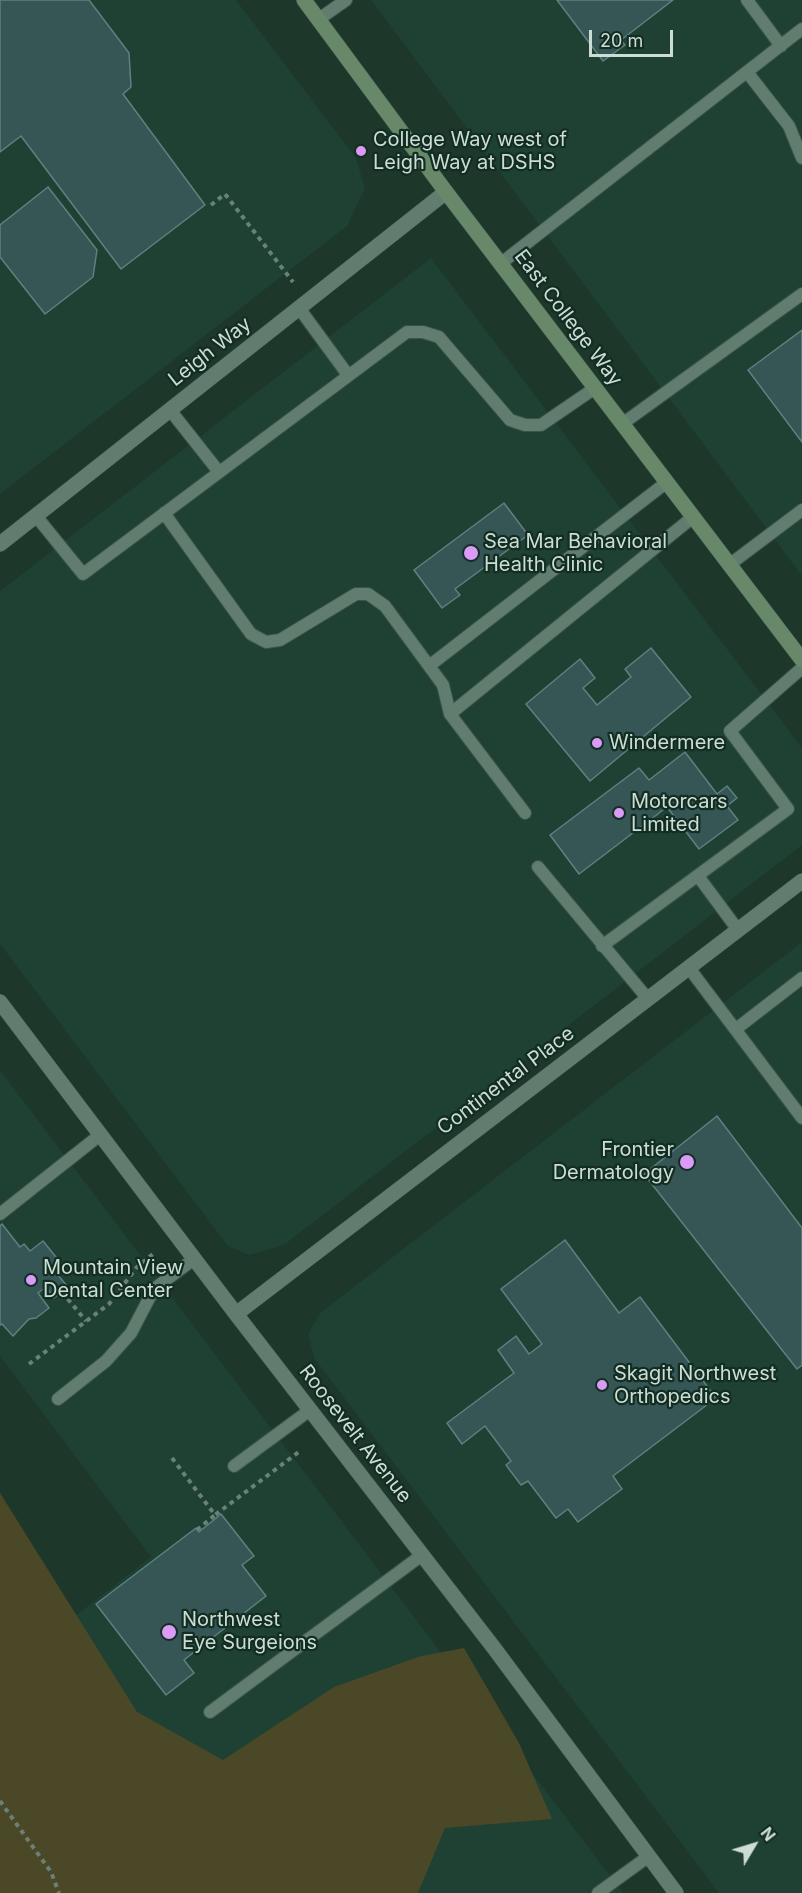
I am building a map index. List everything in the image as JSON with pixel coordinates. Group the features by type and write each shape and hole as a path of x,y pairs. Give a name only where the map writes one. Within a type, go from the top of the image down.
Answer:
{"main road":[{"name":"East College Way","path":"304,0 500,264 802,660"}],"street":[{"name":"Leigh Way","path":"0,544 446,192"},
{"name":"Continental Place","path":"236,1314 802,881"},
{"name":"Roosevelt Avenue","path":"0,1002 422,1555 676,1893"}],"lane":[{"path":"319,19 346,0"},
{"path":"747,0 781,46"},
{"path":"500,264 802,29"},
{"path":"747,72 789,126 802,158"},
{"path":"622,424 802,294"},
{"path":"299,308 348,375"},
{"path":"36,516 83,574 406,332 423,332 439,337 510,420 525,425 541,425 594,388"},
{"path":"170,410 219,471"},
{"path":"429,666 667,482"},
{"path":"729,565 802,510"},
{"path":"164,513 250,634 266,642 280,639 356,594 368,594 385,606 443,685 450,714 525,813"},
{"path":"450,714 693,517"},
{"path":"602,945 788,809 730,731 802,668"},
{"path":"537,867 648,999"},
{"path":"698,876 738,930"},
{"path":"689,968 802,1118"},
{"path":"736,1029 802,978"},
{"path":"0,1214 100,1135"},
{"path":"58,1399 106,1361 131,1333 154,1289 194,1259"},
{"path":"234,1466 310,1410"},
{"path":"210,1712 422,1555"},
{"path":"598,1893 649,1856"}],"path":[{"path":"211,205 225,194 293,282"},
{"path":"29,1364 108,1304 137,1267 153,1254"},
{"path":"62,1292 86,1321"},
{"path":"197,1530 215,1515"},
{"path":"0,1801 51,1872 59,1893"}],"shaded area":[{"path":"0,0 236,0 356,158 365,188 347,226 0,494"},
{"path":"371,0 802,0 802,576"},
{"path":"431,258 802,748 802,845 284,1245 249,1255 228,1246 0,944 0,591"},
{"path":"802,942 802,1893 719,1893 314,1358 308,1334 320,1313"},
{"path":"0,1070 623,1893 0,1893 0,1674 151,1557 0,1356"},
{"path":"0,1493 137,1712 223,1760 334,1687 421,1656 464,1648 519,1743 552,1819 445,1828 418,1893 0,1893"}],"building":[{"path":"0,0 89,0 129,53 131,87 123,94 205,205 121,269 21,136 0,152"},
{"path":"557,0 673,0 621,40 625,45 603,61"},
{"path":"48,187 97,250 93,277 45,314 0,257 0,225"},
{"path":"802,330 802,442 748,370"},
{"name":"Sea Mar Behavioral Health Clinic","path":"504,503 528,535 455,589 460,595 442,608 414,570"},
{"name":"Windermere","path":"651,648 691,697 590,781 526,704 580,659 595,678 583,688 597,705 631,677 625,669"},
{"name":"Motorcars Limited","path":"685,752 717,794 727,786 737,798 727,806 738,820 699,849 667,807 579,874 550,835 639,768 649,780"},
{"path":"717,1116 802,1228 802,1365 797,1369 644,1174"},
{"name":"Mountain View Dental Center","path":"2,1224 20,1247 24,1244 30,1251 43,1241 64,1267 56,1273 68,1287 54,1298 46,1287 38,1293 49,1308 36,1318 29,1319 13,1336 2,1324 0,1325 0,1226"},
{"name":"Skagit Northwest Orthopedics","path":"565,1240 619,1313 640,1297 716,1398 613,1476 622,1489 578,1522 568,1509 556,1518 528,1481 521,1485 506,1465 511,1461 485,1426 462,1444 447,1423 514,1373 498,1350 516,1336 529,1354 542,1344 501,1289"},
{"name":"Northwest Eye Surgeions","path":"221,1514 254,1556 242,1565 266,1596 184,1660 194,1673 166,1695 96,1604 196,1528 199,1532"}],"place":[{"name":"College Way west of Leigh Way at DSHS","path":"361,151"},
{"name":"Sea Mar Behavioral Health Clinic","path":"471,553"},
{"name":"Windermere","path":"597,743"},
{"name":"Motorcars Limited","path":"619,813"},
{"name":"Frontier Dermatology","path":"687,1162"},
{"name":"Mountain View Dental Center","path":"31,1280"},
{"name":"Skagit Northwest Orthopedics","path":"602,1385"},
{"name":"Northwest Eye Surgeions","path":"169,1632"}]}
